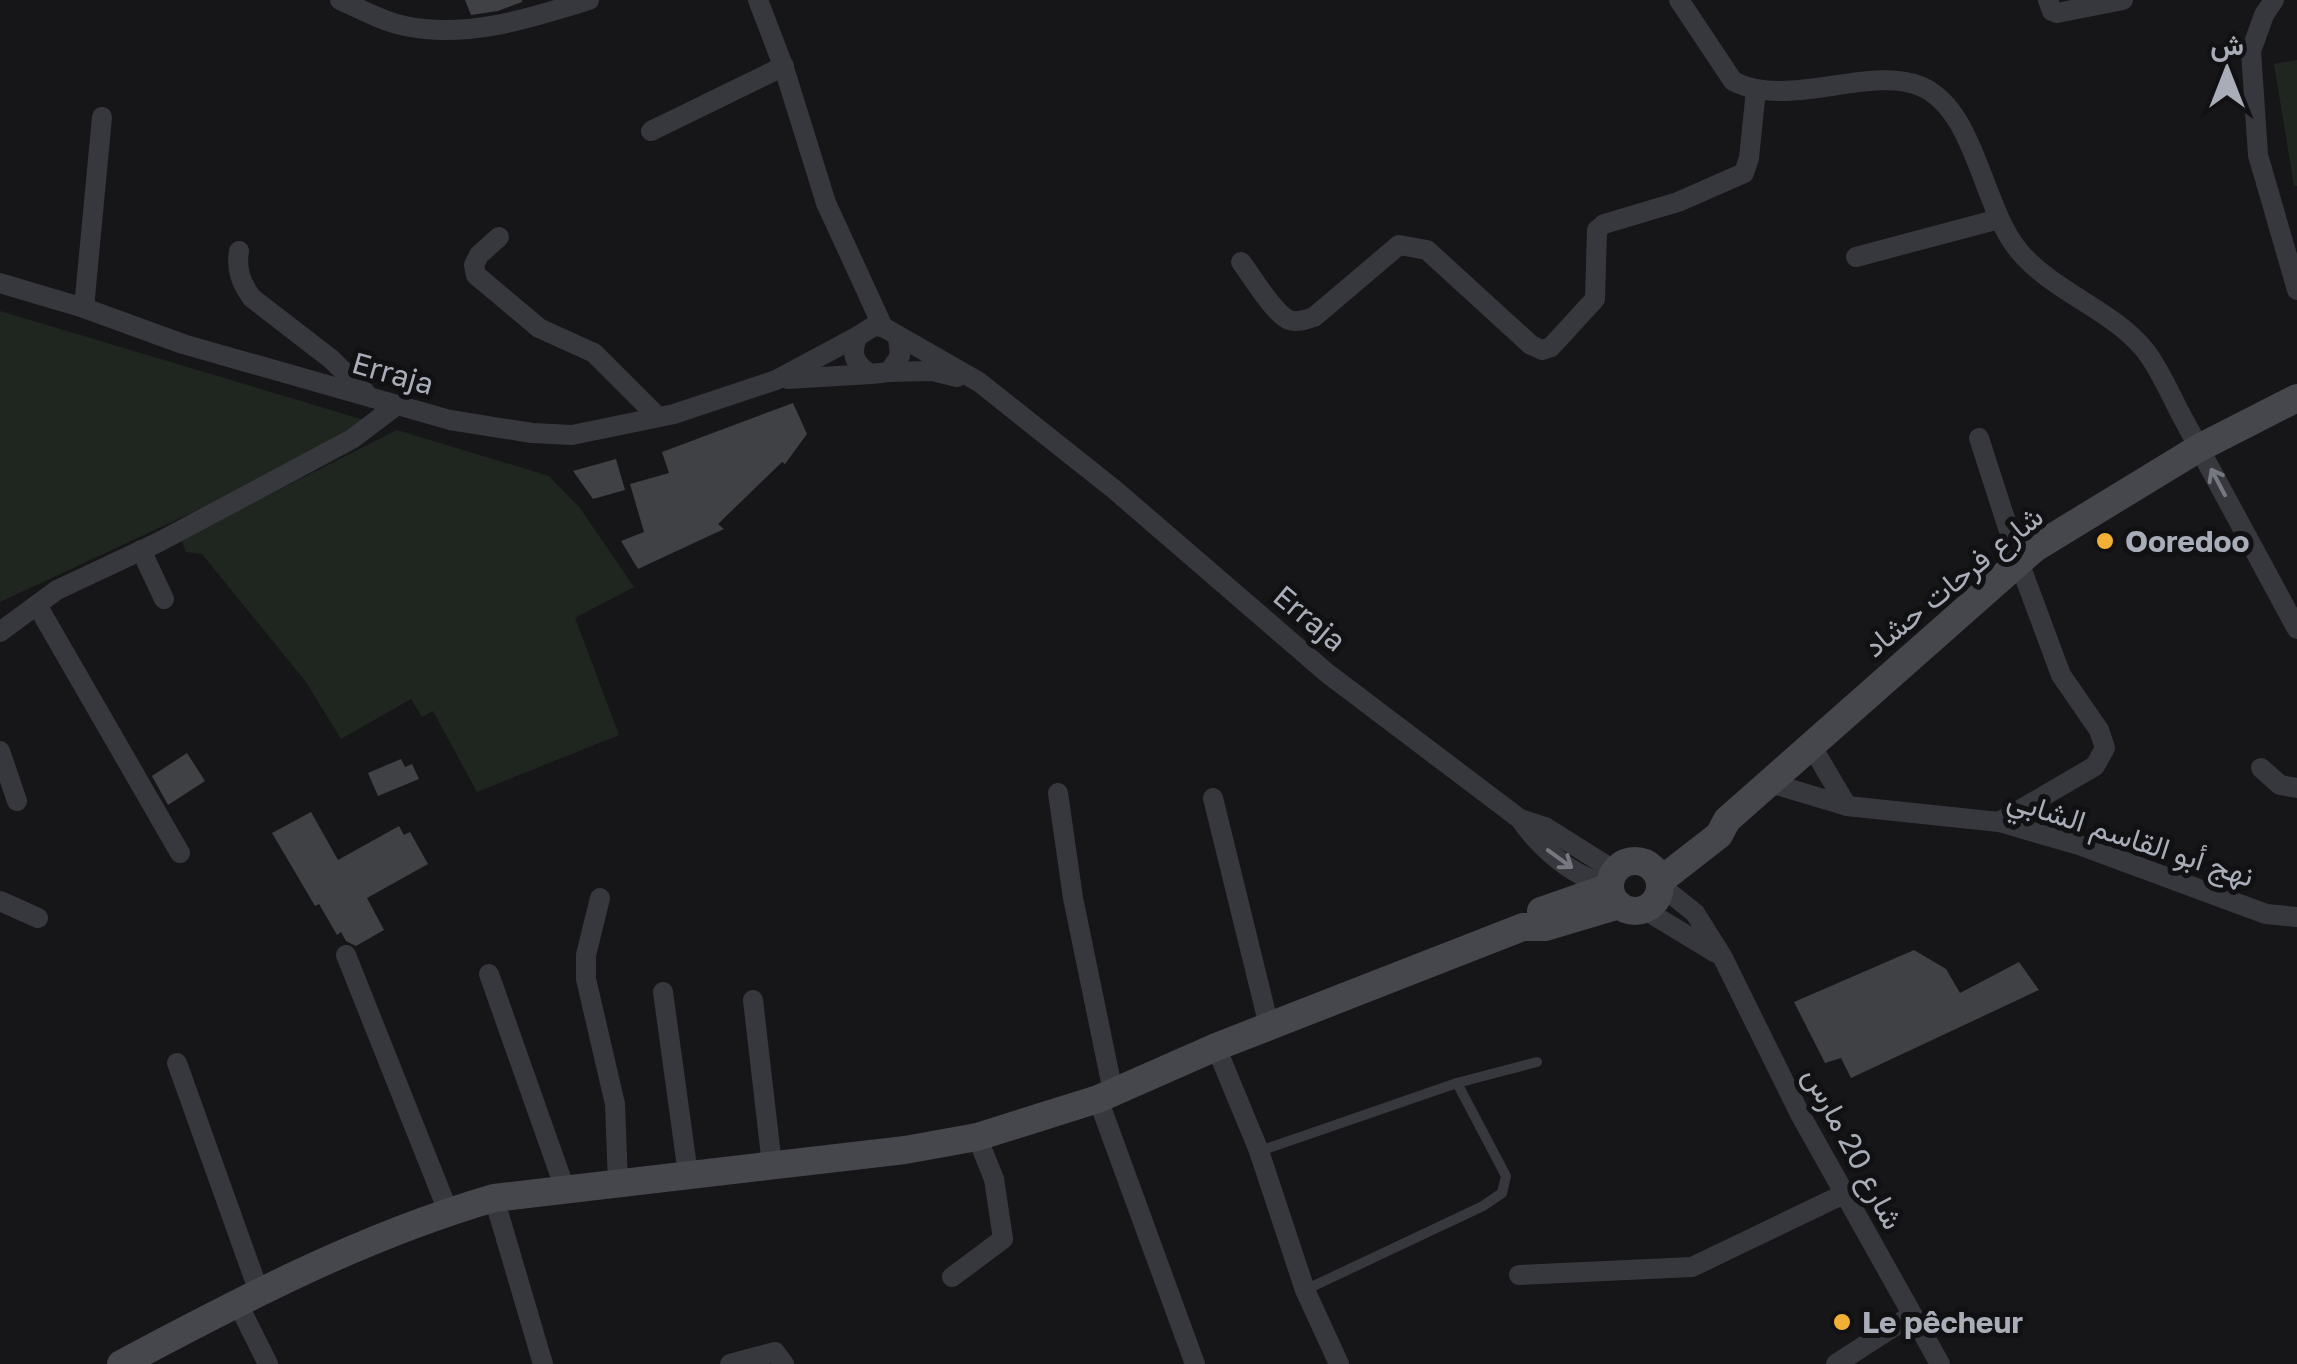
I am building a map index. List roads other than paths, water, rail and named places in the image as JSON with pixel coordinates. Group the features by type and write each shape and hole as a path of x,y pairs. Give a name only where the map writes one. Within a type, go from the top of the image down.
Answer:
{"main road":[{"name":"شارع فرحات حشاد","path":"1656,877 1719,834 1727,820 2035,548 2200,448 2297,398"},
{"path":"121,1364 248,1297 448,1212 494,1198 905,1150 977,1138 1106,1096 1216,1046 1522,927 1538,912 1620,891 1656,900 1656,877 1634,861 1620,891"}],"street":[{"path":"340,0 402,26 460,29 494,27 589,0"},
{"path":"758,0 784,66 826,203 876,333 900,356 880,373"},
{"path":"1679,0 1733,82 1756,90 1777,91 1890,82 1916,84 1951,108 1999,219 2019,251 2144,349 2297,629"},
{"path":"2048,0 2057,13 2124,0"},
{"path":"2274,0 2251,50 2258,155 2297,290"},
{"path":"651,131 784,66"},
{"path":"1241,262 1277,310 1289,320 1301,321 1314,317 1399,245 1412,245 1427,250 1531,345 1542,350 1551,347 1594,299 1597,230 1604,224 1678,202 1744,173 1756,90"},
{"path":"84,308 102,117"},
{"path":"1856,258 1999,219"},
{"path":"500,237 479,255 474,264 476,275 539,328 594,354 658,417"},
{"path":"239,252 243,286 252,298 331,358 368,395"},
{"name":"Erraja","path":"0,283 182,344 493,430 572,435 658,417 776,380"},
{"path":"876,333 853,354 856,363 880,373"},
{"path":"776,380 876,333"},
{"name":"Erraja","path":"876,333 978,382 1114,490 1328,673 1520,819 1545,826 1620,891"},
{"path":"776,380 932,371 978,382"},
{"path":"0,632 56,590 352,439 396,405"},
{"path":"1979,438 2061,676 2099,730 2106,748 2095,766 1999,822"},
{"path":"141,550 164,599"},
{"path":"37,604 180,853"},
{"path":"1810,746 1847,806"},
{"path":"0,751 17,801"},
{"path":"2261,768 2280,784 2297,788"},
{"name":"نهج أبو القاسم الشابي","path":"1770,782 1847,806 1999,822 2082,846 2266,914 2297,917"},
{"path":"1058,792 1106,1096 1194,1364"},
{"path":"1213,798 1269,1026"},
{"name":"شارع 20 مارس","path":"1656,877 1694,912 1722,956 1800,1114 1940,1364"},
{"path":"1620,891 1722,956"},
{"path":"600,898 586,954 586,979 615,1104 618,1182"},
{"path":"0,901 38,918"},
{"path":"346,955 448,1212"},
{"path":"489,974 565,1189"},
{"path":"663,992 688,1174"},
{"path":"752,1000 772,1165"},
{"path":"1216,1046 1259,1152 1306,1290 1339,1364"},
{"path":"177,1063 268,1364"},
{"path":"952,1277 1002,1239 994,1179 977,1138"},
{"path":"1519,1275 1692,1267 1844,1194"},
{"path":"494,1198 544,1364"},
{"path":"1836,1364 1912,1316"},
{"path":"730,1364 776,1352 784,1364"}],"lane":[{"path":"1259,1152 1457,1083 1537,1062"},
{"path":"1306,1290 1483,1206 1502,1193 1506,1176 1457,1083"}],"place":[{"name":"Ooredoo","path":"2105,541"},
{"name":"Le pêcheur","path":"1842,1322"}]}
